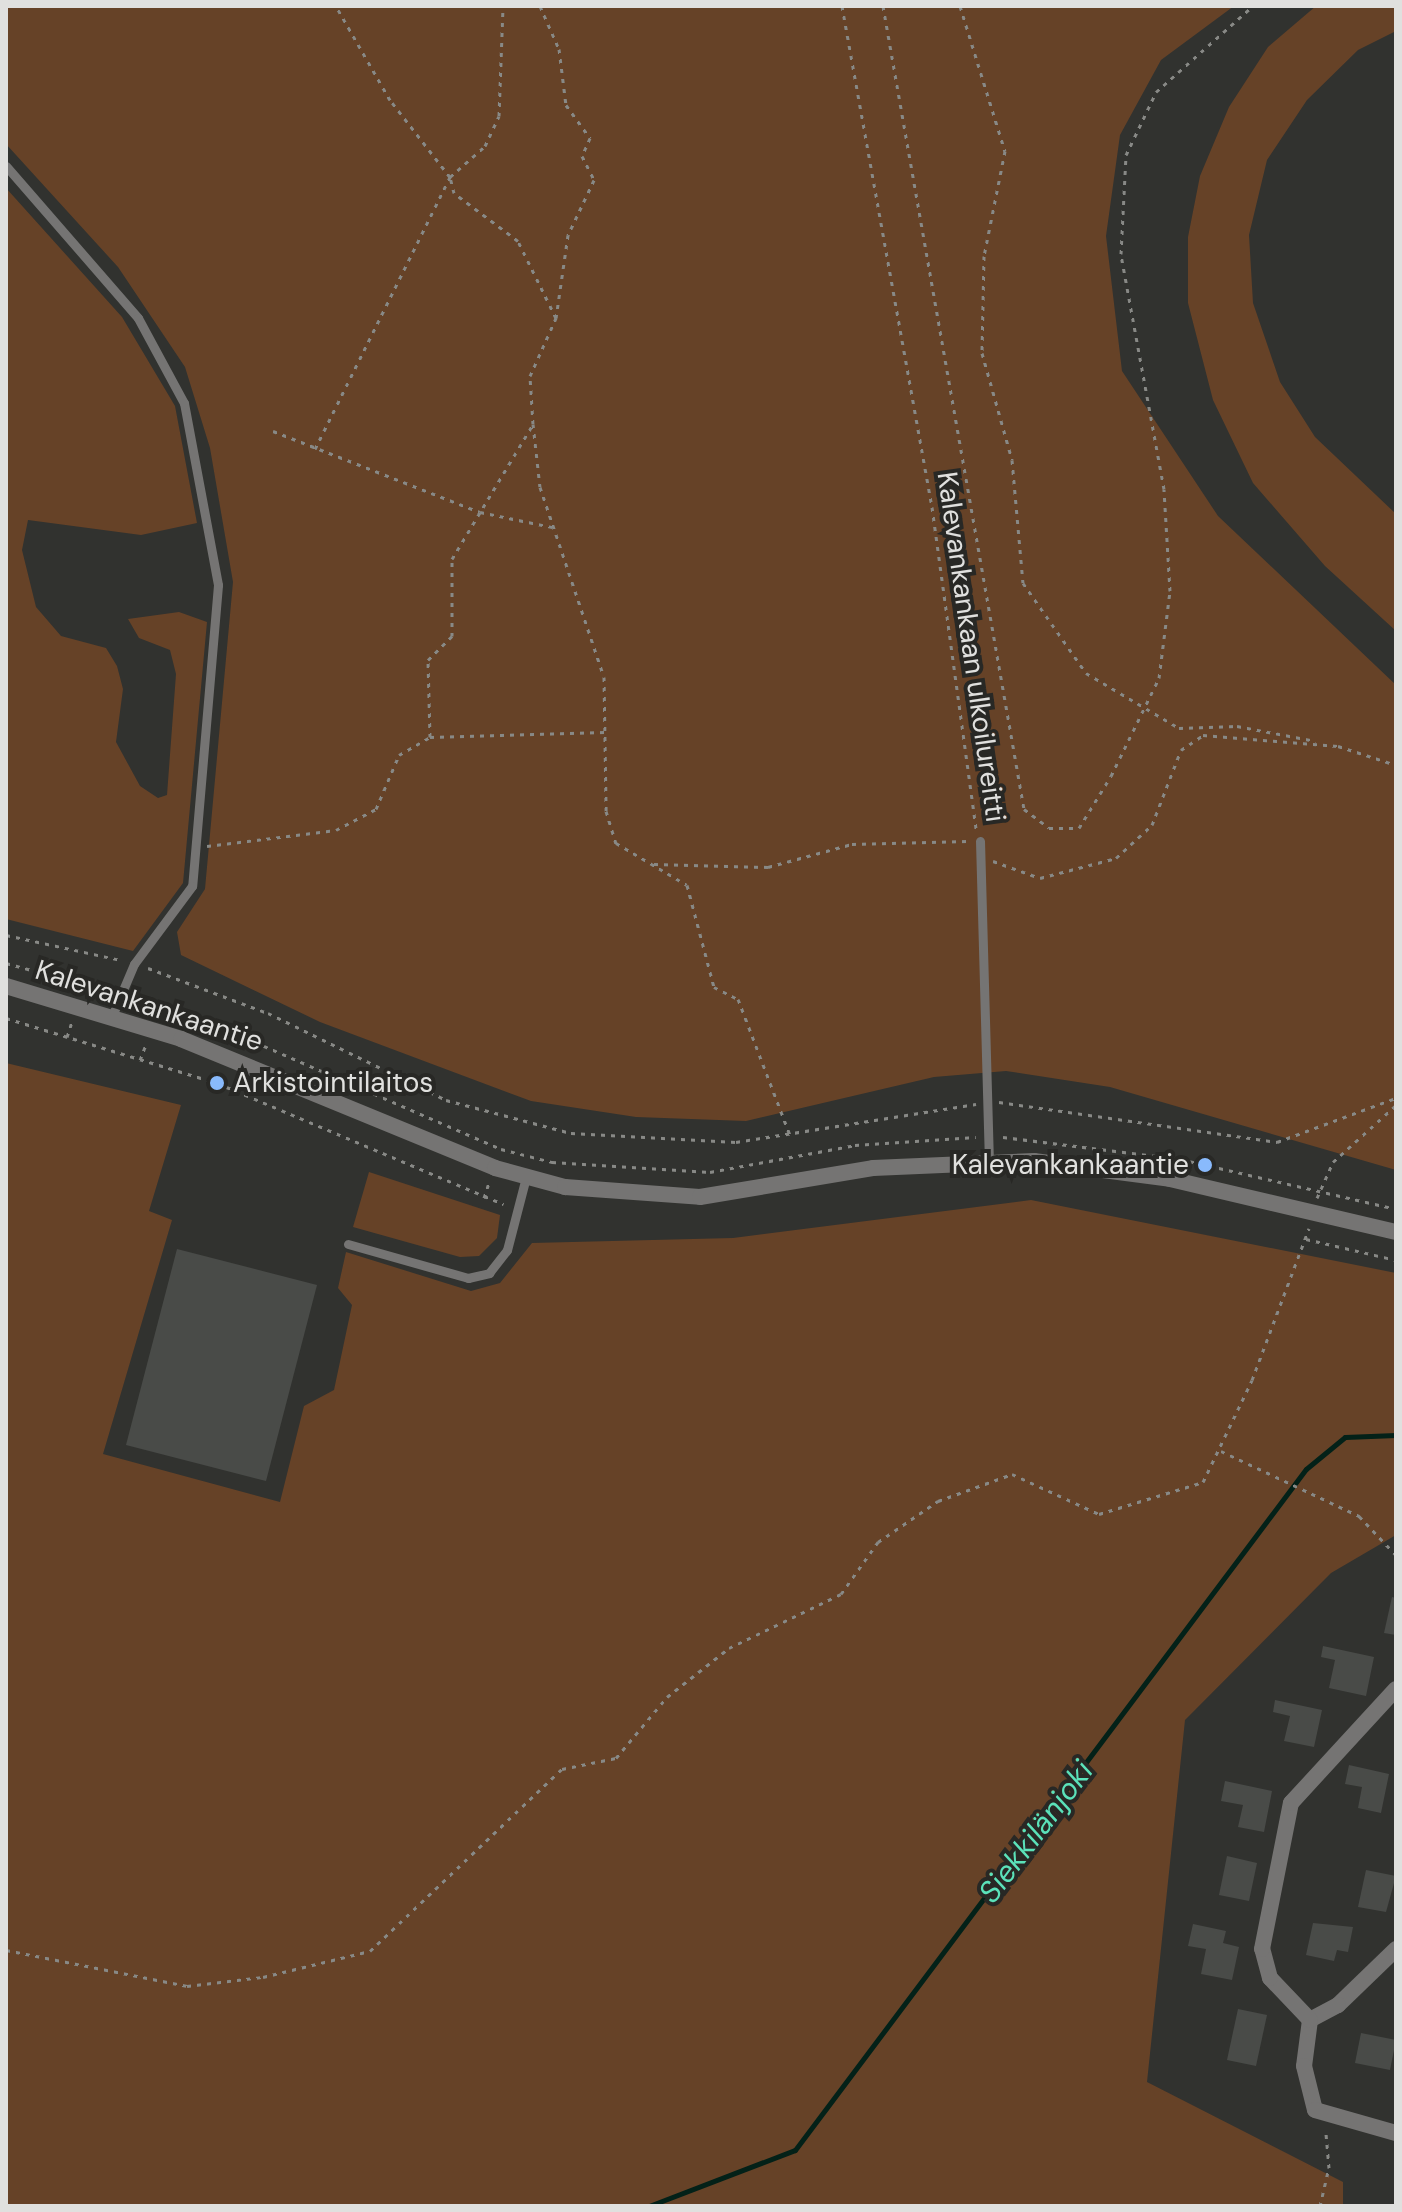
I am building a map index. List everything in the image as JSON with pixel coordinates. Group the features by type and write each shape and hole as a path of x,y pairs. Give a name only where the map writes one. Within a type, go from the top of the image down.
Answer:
{"street":[{"name":"Kalevankankaantie","path":"6,986 112,1016 526,1177 607,1192 700,1197 873,1168 989,1160 1131,1172 1396,1232"},
{"path":"1396,1689 1291,1803 1262,1949 1270,1978 1310,2020 1304,2086 1324,2114 1396,2133"},
{"path":"1310,2020 1338,2005 1396,1949"}],"lane":[{"path":"6,166 138,318 184,403 218,585 199,847 181,910 134,964 112,1016"},
{"path":"980,841 989,1160"},
{"path":"348,1244 468,1278 489,1273 507,1250 526,1177"}],"path":[{"path":"336,6 390,100 450,177 454,193 518,241 556,318"},
{"path":"315,449 450,177 485,146 499,116 503,6"},
{"path":"540,6 559,49 566,105 590,138 582,156 594,180 568,235 556,318 530,376 533,424 552,527 604,677 606,811 616,843 687,885 714,987 738,999 790,1135"},
{"name":"Kalevankankaan ulkoilureitti","path":"842,6 932,507 980,841 997,865 1040,878 1065,877 1140,841 1190,741 1229,734 1338,746 1396,765"},
{"path":"883,6 1024,809 1049,828 1079,828 1145,708 1159,678 1170,591 1164,489 1121,254 1126,155 1156,92 1253,6"},
{"path":"960,6 1005,151 984,256 982,353 1012,460 1023,583 1086,673 1179,728 1237,726 1338,746"},
{"path":"430,737 428,660 452,636 452,559 533,424"},
{"path":"273,431 480,512 552,527"},
{"path":"199,847 336,830 376,809 399,755 430,737 605,732"},
{"path":"651,864 768,867 852,844 980,841"},
{"path":"6,935 134,964 208,986 446,1100 511,1121 636,1141 790,1135 988,1102 1277,1142 1396,1098"},
{"path":"6,963 120,993 218,1026 501,1149 552,1162 710,1172 855,1145 988,1137 1075,1141 1396,1209"},
{"path":"6,1018 217,1083 519,1208"},
{"path":"6,1950 187,1986 263,1977 370,1951 562,1769 616,1758 667,1697 729,1648 841,1594 878,1542 938,1501 1012,1474 1059,1501 1099,1514 1118,1512 1203,1482 1221,1451 1306,1239 1319,1191 1333,1162 1396,1105"},
{"path":"1306,1239 1396,1260"},
{"path":"1221,1451 1305,1486 1359,1516 1396,1555"},
{"path":"1320,2206 1329,2168 1324,2114"}],"shaded area":[{"path":"6,6 1234,6 1161,60 1120,135 1106,236 1122,371 1218,516 1396,685 1396,1170 1110,1087 1006,1071 934,1077 746,1121 636,1117 531,1101 320,1022 181,955 177,932 205,889 233,582 210,448 185,367 118,267 6,144"},
{"path":"1316,6 1396,6 1396,31 1358,50 1307,100 1267,160 1249,235 1253,303 1280,382 1315,437 1396,514 1396,631 1325,566 1253,483 1213,400 1188,303 1188,237 1200,176 1229,107 1268,47"},
{"path":"6,188 122,317 175,406 197,523 141,535 28,520 22,550 36,607 61,636 106,648 117,666 123,689 116,742 140,786 158,798 167,795 176,674 170,650 139,638 128,619 179,612 207,622 183,883 133,951 6,919"},
{"path":"6,1063 181,1105 149,1211 172,1220 103,1454 280,1502 304,1406 334,1390 352,1305 338,1288 346,1252 471,1291 500,1283 532,1243 733,1238 1031,1200 1396,1273 1396,1535 1331,1573 1185,1720 1147,2082 1343,2182 1343,2206 6,2206"},
{"path":"369,1172 500,1215 497,1238 479,1256 460,1257 353,1227"}],"building":[{"path":"177,1249 317,1285 266,1481 126,1445"},
{"path":"1392,1597 1396,1598 1396,1635 1384,1633"},
{"path":"1323,1646 1374,1657 1366,1696 1329,1688 1335,1660 1321,1657"},
{"path":"1275,1700 1322,1710 1314,1747 1284,1741 1290,1716 1273,1712"},
{"path":"1349,1765 1389,1774 1381,1813 1358,1808 1362,1787 1345,1784"},
{"path":"1225,1781 1272,1791 1264,1832 1238,1827 1243,1805 1221,1801"},
{"path":"1227,1856 1257,1863 1249,1901 1219,1895"},
{"path":"1366,1870 1396,1876 1386,1912 1358,1907"},
{"path":"1313,1923 1353,1927 1348,1952 1337,1950 1334,1961 1306,1955"},
{"path":"1193,1924 1226,1931 1223,1943 1239,1947 1232,1980 1201,1974 1206,1949 1188,1946"},
{"path":"1238,2009 1267,2015 1256,2066 1227,2060"},
{"path":"1361,2033 1396,2040 1390,2070 1355,2063"}],"waterway":[{"name":"Siekkilänjoki","path":"649,2206 795,2150 1306,1469 1345,1437 1396,1435"}],"place":[{"name":"Arkistointilaitos","path":"217,1083"},
{"name":"Kalevankankaantie","path":"1205,1165"}]}
